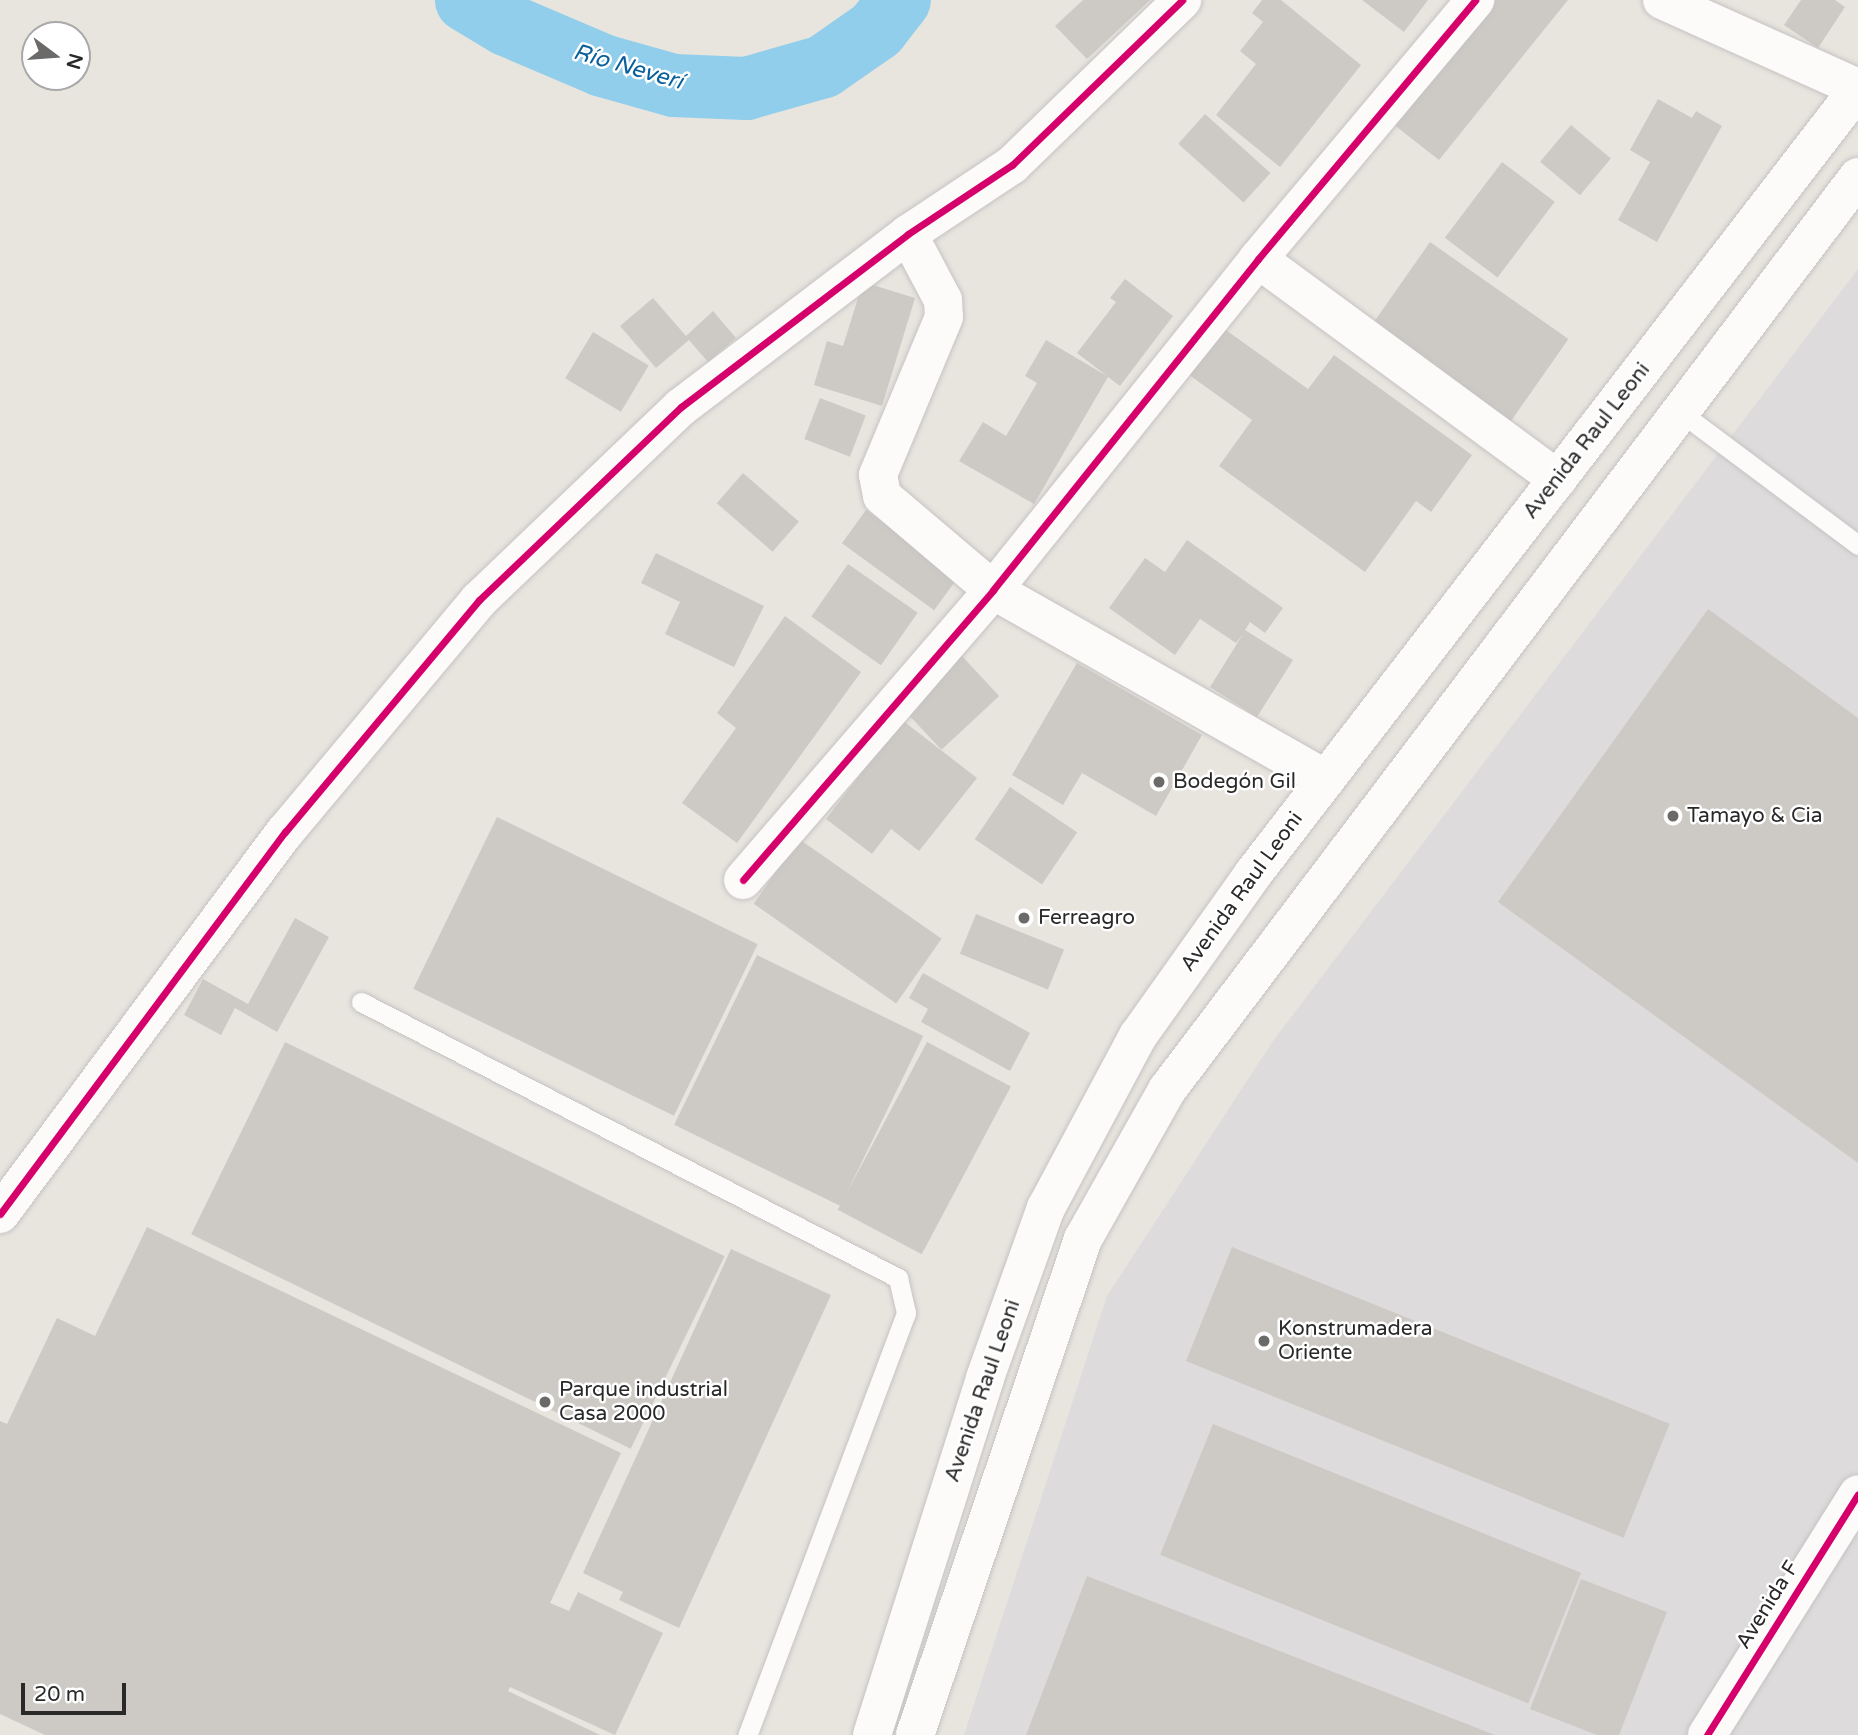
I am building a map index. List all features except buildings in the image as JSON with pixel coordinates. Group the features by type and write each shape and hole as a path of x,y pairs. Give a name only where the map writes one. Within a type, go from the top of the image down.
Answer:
{"street":[{"path":"0,1214 285,832 479,600 681,407 908,234 1012,165 1182,0"},
{"path":"743,880 993,590 1258,259 1475,0"},
{"path":"1662,0 1858,88"},
{"name":"Avenida Raul Leoni","path":"872,1735 985,1378 1046,1208 1138,1036 1326,779 1858,88"},
{"name":"Avenida Raul Leoni","path":"915,1735 1083,1239 1167,1090 1858,177"},
{"path":"908,234 943,300 944,317 878,475 883,496 993,590 1326,779"},
{"path":"1258,259 1558,478"},
{"name":"Avenida F","path":"1707,1735 1858,1494"}],"lane":[{"path":"1679,411 1858,545"},
{"path":"361,1002 898,1278 906,1313 747,1735"}],"shaded area":[{"path":"1858,269 1858,1735 964,1735 1107,1296 1273,1041"}],"waterway":[{"name":"Río Neverí","path":"466,0 506,24 602,65 673,85 746,88 823,66 876,29 899,0"}],"cycle path":[{"path":"0,1214 285,832 479,600 681,407 908,234 1012,165 1182,0"},
{"path":"743,880 993,590 1258,259 1475,0"},
{"path":"1707,1735 1858,1494"}],"place":[{"name":"Bodegón Gil","path":"1159,782"},
{"name":"Tamayo & Cia","path":"1673,816"},
{"name":"Ferreagro","path":"1024,918"},
{"name":"Konstrumadera Oriente","path":"1264,1341"},
{"name":"Parque industrial Casa 2000","path":"545,1402"}]}
